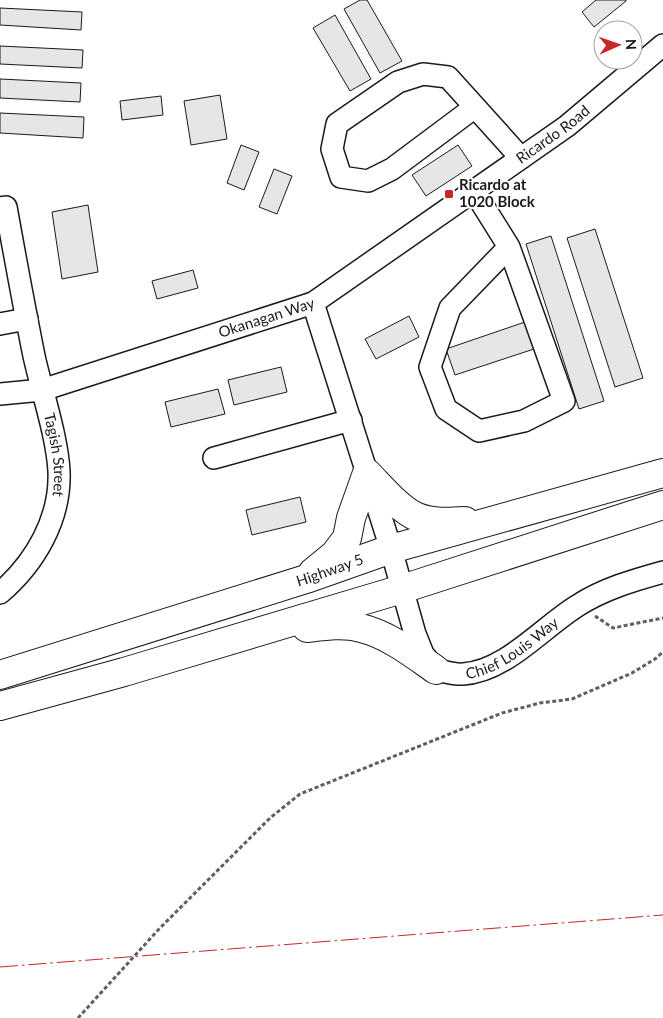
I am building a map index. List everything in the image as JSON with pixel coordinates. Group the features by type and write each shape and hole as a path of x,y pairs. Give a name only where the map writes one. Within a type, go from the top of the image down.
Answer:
{"highway":[{"path":"306,579 335,554 347,538 351,518 367,472 396,502 417,517 439,522 494,521"},
{"name":"Highway 5","path":"0,675 306,579 391,549 663,473"},
{"path":"0,706 124,672 402,589 663,505"},
{"path":"251,634 329,625 360,627 403,647 436,670"}],"street":[{"name":"Ricardo Road","path":"313,303 567,126 663,45"},
{"path":"475,107 392,169 368,181 341,177 332,149 337,124 398,82 423,74 448,77 521,158"},
{"path":"474,191 509,247 564,400 524,421 479,431 446,410 430,367 450,308 509,247"},
{"name":"Tagish Street","path":"0,208 6,207 26,319 54,440 59,472 55,507 38,550 0,593"},
{"name":"Okanagan Way","path":"0,394 42,390 313,303 351,420 402,589"},
{"path":"0,324 26,319"},
{"path":"214,458 351,420"},
{"name":"Chief Louis Way","path":"436,670 462,674 505,660 578,605 611,588 663,572"},
{"path":"402,589 423,654 436,670"}],"path":[{"path":"578,605 613,628 663,618"},
{"path":"78,1018 159,929 270,818 300,794 502,713 540,703 572,699 632,673 663,652"}],"building":[{"path":"360,0 367,0 402,61 380,73 344,9"},
{"path":"596,0 626,0 603,20 593,20 593,26 582,12"},
{"path":"0,8 82,12 81,30 0,25"},
{"path":"335,15 371,79 350,91 313,28"},
{"path":"0,46 83,50 82,68 0,64"},
{"path":"0,79 81,83 80,102 0,98"},
{"path":"220,95 227,139 191,145 184,101"},
{"path":"161,96 163,115 122,120 120,101"},
{"path":"0,113 84,117 83,138 0,133"},
{"path":"241,145 259,152 244,190 227,183"},
{"path":"458,145 472,166 426,196 412,175"},
{"path":"274,169 292,176 277,214 259,207"},
{"path":"88,205 98,272 62,279 52,212"},
{"path":"595,229 643,378 615,387 567,238"},
{"path":"551,236 604,401 579,409 526,244"},
{"path":"193,270 198,288 157,299 152,281"},
{"path":"409,316 419,337 376,359 365,339"},
{"path":"528,321 537,348 455,375 446,349"},
{"path":"281,367 287,392 234,405 228,380"},
{"path":"218,389 225,414 171,427 165,402"},
{"path":"300,497 306,522 252,535 246,510"}],"power":[{"path":"0,967 663,915"}],"place":[{"name":"Ricardo at 1020 Block","path":"449,194"}]}
